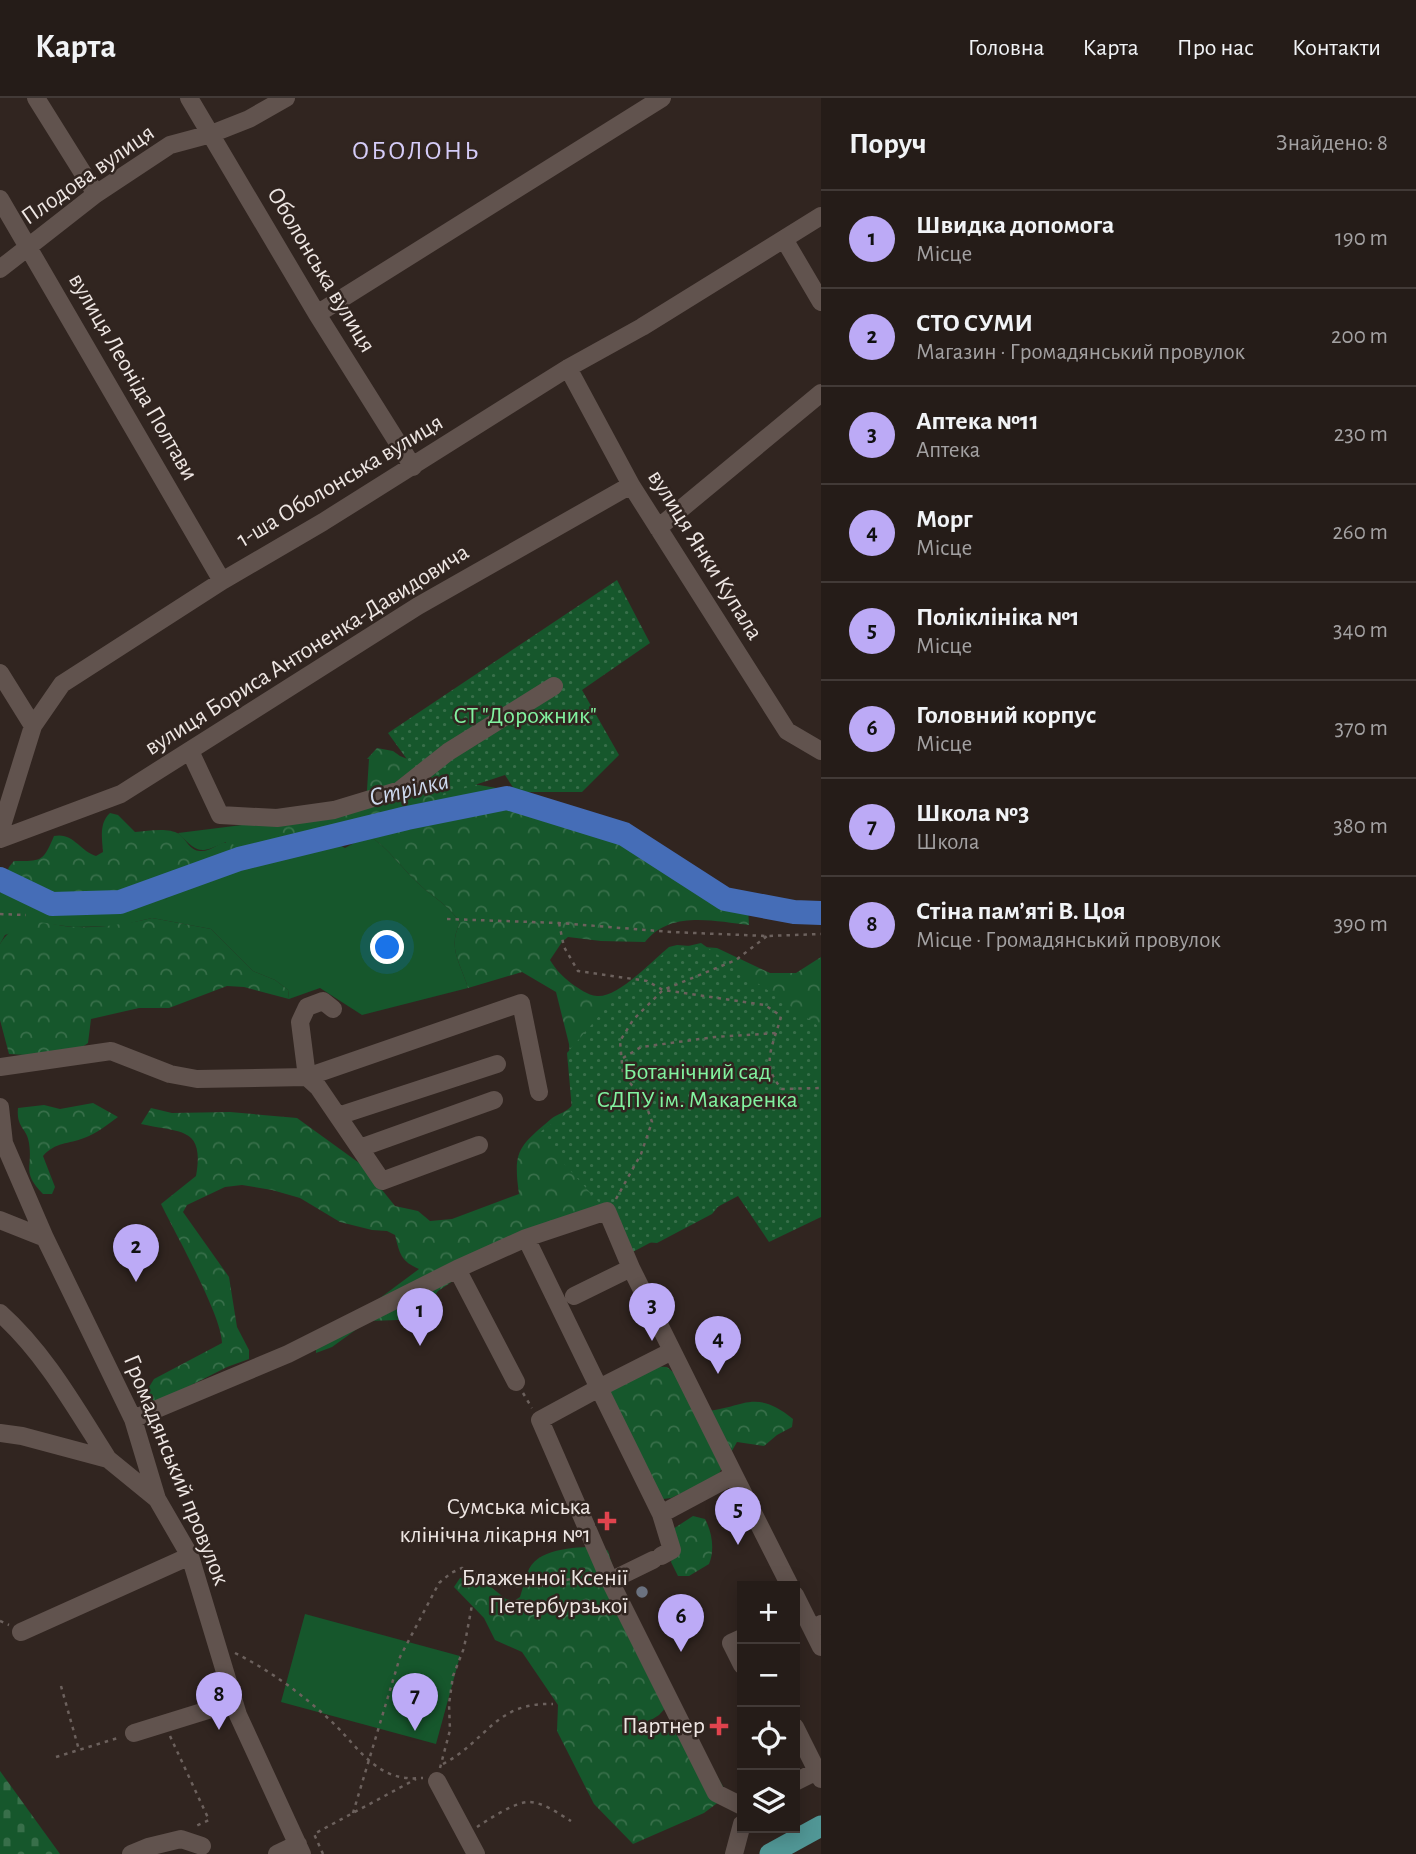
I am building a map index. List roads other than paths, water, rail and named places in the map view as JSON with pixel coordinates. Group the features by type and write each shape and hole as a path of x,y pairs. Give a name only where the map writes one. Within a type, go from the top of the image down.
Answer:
{"main road":[{"path":"770,1854 821,1826"}],"street":[{"path":"36,98 96,194"},
{"name":"Оболонська вулиця","path":"189,98 317,314 413,467"},
{"name":"Плодова вулиця","path":"0,269 96,194 170,145 211,134 249,119 286,98"},
{"path":"317,314 656,99"},
{"name":"вулиця Леоніда Полтави","path":"0,199 222,581"},
{"name":"1-ша Оболонська вулиця","path":"0,832 33,726 62,684 222,581 821,216"},
{"path":"784,239 821,302"},
{"name":"вулиця Янки Купала","path":"568,368 631,485 787,731 821,751"},
{"path":"658,528 821,393"},
{"name":"вулиця Бориса Антоненка-Давидовича","path":"0,839 121,794 418,606 631,485"},
{"path":"0,673 33,726"},
{"path":"190,751 220,815 277,818 334,810 400,790 448,752 554,686"},
{"path":"333,1009 323,1001 307,1007 300,1022 307,1077 318,1087 382,1181 479,1145"},
{"path":"0,1067 111,1051 170,1074 197,1079 307,1077 521,1003 539,1092"},
{"path":"338,1116 497,1064"},
{"path":"360,1149 494,1100"},
{"name":"Громадянський провулок","path":"0,1107 5,1143 45,1238 133,1419 157,1499 190,1556 238,1716 300,1849"},
{"path":"133,1419 288,1354 457,1269 526,1238 607,1211 631,1269 787,1581"},
{"path":"0,1220 45,1238"},
{"path":"526,1238 661,1514 672,1550 608,1576"},
{"path":"457,1269 516,1381"},
{"path":"574,1296 631,1269"},
{"path":"0,1313 21,1332 108,1459 157,1499"},
{"path":"672,1351 540,1420 608,1576 716,1793 737,1804"},
{"path":"0,1433 22,1436 108,1459"},
{"path":"661,1514 734,1475"},
{"path":"21,1632 190,1556"},
{"path":"800,1609 817,1627 821,1647"},
{"path":"737,1640 731,1643 737,1655"},
{"path":"134,1733 234,1702"},
{"path":"800,1737 819,1775 800,1781"},
{"path":"433,1774 476,1854"},
{"path":"196,1826 205,1850"},
{"path":"734,1854 740,1833"},
{"path":"131,1854 181,1839 205,1850"},
{"path":"277,1854 300,1849"}],"waterway":[{"name":"Стрілка","path":"0,879 52,904 120,902 239,859 407,818 507,798 624,834 725,899 794,912 821,913"}],"place":[{"name":"СТО СУМИ","path":"136,1282"},
{"name":"Аптека №11","path":"652,1341"},
{"name":"Швидка допомога","path":"420,1346"},
{"name":"Морг","path":"718,1374"},
{"name":"Сумська міська клінічна лікарня №1","path":"607,1521"},
{"name":"Поліклініка №1","path":"738,1545"},
{"name":"Блаженної Ксенії Петербурзької","path":"642,1592"},
{"name":"Головний корпус","path":"681,1652"},
{"name":"Партнер","path":"719,1726"},
{"name":"Стіна пам’яті В. Цоя","path":"219,1730"},
{"name":"Школа №3","path":"415,1731"}],"district":[{"name":"ОБОЛОНЬ","path":"416,151"}],"park label":[{"name":"СТ \"Дорожник\"","path":"525,716"},
{"name":"Ботанічний сад СДПУ ім. Макаренка","path":"697,1086"}]}
